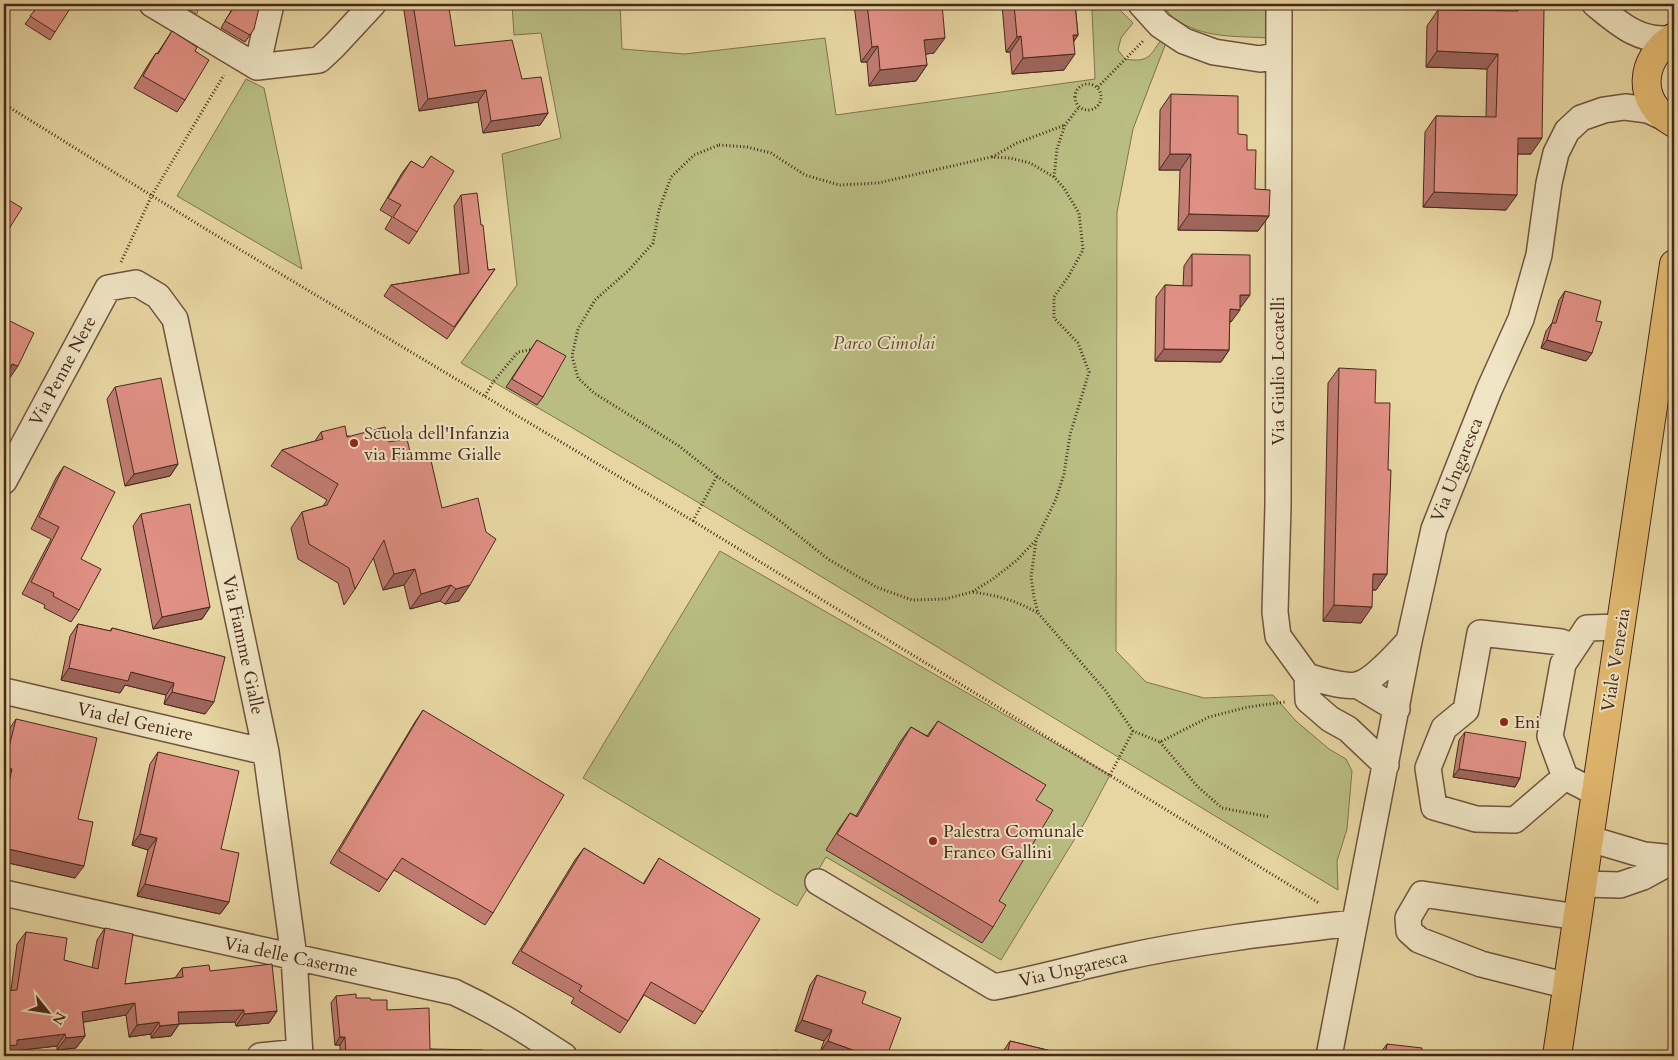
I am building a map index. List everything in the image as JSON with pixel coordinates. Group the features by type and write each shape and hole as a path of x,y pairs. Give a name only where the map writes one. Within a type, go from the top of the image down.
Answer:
{"main road":[{"path":"1670,121 1656,109 1649,97 1646,84 1647,70 1652,57 1662,46 1674,38"},
{"name":"Viale Venezia","path":"1558,1056 1674,264"}],"street":[{"path":"152,4 257,67 319,60 373,4"},
{"path":"257,67 271,4"},
{"path":"1141,4 1160,25 1184,41 1214,52 1260,59 1278,56"},
{"name":"Via Giulio Locatelli","path":"1279,4 1278,506 1275,612 1278,636 1307,688 1330,719 1348,730 1386,765"},
{"path":"1595,4 1640,36 1660,40 1674,38"},
{"name":"Via Ungaresca","path":"1329,1056 1409,641 1434,529 1489,390 1521,319 1539,255 1549,183 1556,153 1567,131 1580,118 1604,110 1625,107 1648,110 1670,121"},
{"name":"Via Fiamme Gialle","path":"108,288 136,283 158,296 175,319 266,752 294,957 300,1054"},
{"name":"Via Penne Nere","path":"4,481 108,288"},
{"path":"1596,793 1565,777 1550,736 1563,664 1574,647 1587,628 1621,627"},
{"path":"1565,777 1515,820 1476,819 1434,807 1428,768 1444,728 1466,710 1480,633 1561,642 1574,647"},
{"path":"1358,685 1382,670 1409,641"},
{"path":"1307,688 1322,681 1358,685 1395,718"},
{"name":"Via del Geniere","path":"4,691 266,752"},
{"path":"1348,730 1395,718"},
{"path":"1590,838 1644,855 1674,859"},
{"path":"1583,884 1620,885 1643,877 1674,859"},
{"name":"Via Ungaresca","path":"818,882 994,987 1036,979 1120,958 1240,936 1354,924"},
{"name":"Via delle Caserme","path":"4,893 454,992 485,1006 515,1023 564,1056"},
{"path":"1568,986 1481,964 1418,940 1409,932 1408,918 1422,894 1578,918"},
{"path":"260,1056 300,1054"}],"path":[{"path":"1098,87 1160,25"},
{"path":"108,288 152,195 236,55"},
{"path":"1088,83 1098,87 1102,97 1098,107 1089,111 1079,107 1074,98 1078,88 1088,83"},
{"path":"4,104 1320,903"},
{"path":"1054,176 1057,150 1065,125 1079,107"},
{"path":"1036,540 1011,565 972,592 945,599 912,600 876,587 828,559 679,446 594,393 578,378 572,356 578,329 595,300 629,270 653,243 659,210 672,177 694,155 718,145 747,146 770,154 805,175 839,185 878,183 991,157 1017,143 1065,125"},
{"path":"991,157 1010,158 1030,163 1054,176 1080,213 1082,250 1068,277 1054,297 1054,318 1078,343 1089,372 1070,435 1064,474 1056,499 1036,540 1031,576 1038,613"},
{"path":"485,396 493,382 518,352 531,348 539,350"},
{"path":"564,355 572,356"},
{"path":"693,521 717,476"},
{"path":"972,592 995,595 1017,601 1038,613 1105,690 1133,731 1160,742 1197,786 1222,808 1270,817"},
{"path":"1160,742 1209,717 1307,688"},
{"path":"1110,776 1133,731"}],"green space":[{"path":"179,4 199,4 197,14"},
{"name":"Parco Cimolai","path":"512,4 620,4 622,49 685,54 825,38 836,115 1095,79 1092,10 1118,8 1133,23 1121,38 1118,50 1125,59 1144,59 1151,54 1162,38 1167,40 1133,129 1117,212 1116,651 1146,682 1204,698 1273,695 1296,721 1329,749 1346,759 1352,771 1347,829 1337,861 1338,890 791,558 461,363 517,285 502,154 561,138 541,33 514,35"},
{"path":"1160,4 1271,4 1270,38 1220,35 1196,30 1174,18"},
{"path":"246,79 264,88 302,269 177,196"},
{"path":"720,551 1110,775 1085,822 1001,960 826,857 797,906 583,778"}],"building":[{"path":"40,4 73,4 55,32 30,16"},
{"path":"236,4 260,4 254,29 250,35 225,21"},
{"path":"413,4 443,4 444,8 449,8 455,46 512,40 522,79 541,77 548,113 491,121 486,90 428,99"},
{"path":"867,4 942,4 945,38 924,40 927,65 880,70 878,46 872,47"},
{"path":"1014,4 1075,4 1078,35 1073,35 1075,54 1023,58 1021,36 1017,37"},
{"path":"1519,9 1544,9 1542,138 1518,138 1517,195 1434,192 1436,116 1496,117 1498,54 1437,51 1438,10 1518,11"},
{"path":"172,31 197,47 195,51 209,60 185,100 143,76 156,53 158,54"},
{"path":"1171,94 1238,96 1238,134 1247,135 1247,150 1256,150 1255,189 1270,190 1269,216 1189,214 1191,154 1170,154"},
{"path":"431,156 454,171 417,232 393,217 401,205 388,198 411,161 423,168"},
{"path":"477,193 488,270 495,269 454,327 391,285 469,273 461,195"},
{"path":"4,197 22,208 4,237"},
{"path":"1192,254 1250,255 1250,295 1240,295 1240,310 1230,309 1229,350 1164,349 1165,285 1192,286"},
{"path":"1565,291 1601,301 1596,321 1602,322 1592,353 1547,340 1552,323 1556,323"},
{"path":"4,318 34,333 18,366 12,364 4,380"},
{"path":"537,340 566,356 543,397 512,379"},
{"path":"1339,368 1376,370 1375,403 1390,403 1388,470 1391,470 1387,574 1373,574 1372,607 1334,605"},
{"path":"161,378 178,464 134,474 115,387"},
{"path":"345,426 347,437 385,427 389,442 407,439 411,456 429,452 442,508 478,498 486,532 496,539 470,585 456,589 451,585 421,594 415,569 394,574 384,540 355,589 349,568 309,544 302,512 327,505 338,484 282,450 323,439 321,432"},
{"path":"64,466 115,492 81,559 101,569 79,610 53,596 54,593 31,582 59,527 39,517"},
{"path":"190,504 210,607 162,617 141,514"},
{"path":"78,624 111,631 112,628 225,657 214,702 172,692 174,683 131,672 128,681 69,668"},
{"path":"423,710 564,795 493,913 402,858 387,880 339,851"},
{"path":"16,719 97,738 78,819 93,822 84,866 4,848 4,805 12,769 4,767 4,745 9,747"},
{"name":"Palestra Comunale Franco Gallini","path":"938,721 1046,785 1036,800 1053,810 999,901 1006,905 993,927 837,834 850,813 857,817 911,727 928,737"},
{"path":"1465,732 1526,742 1520,778 1459,769"},
{"path":"158,752 239,771 221,849 239,853 229,902 145,884 157,838 140,834"},
{"path":"584,848 644,884 659,858 760,919 703,1012 651,982 628,1021 579,991 582,986 521,951"},
{"path":"105,928 133,934 125,984 183,977 182,968 209,965 210,971 272,964 277,1011 244,1014 244,1010 178,1012 179,1024 160,1026 159,1022 137,1025 135,1003 82,1012 85,1036 66,1038 65,1034 17,1040 17,1045 4,1046 4,991 17,990 26,932 67,938 64,960 98,969"},
{"path":"817,975 866,992 862,1003 901,1018 887,1056 863,1056 864,1054 828,1041 832,1030 802,1020"},
{"path":"356,994 356,998 387,1000 387,1010 429,1008 430,1049 483,1050 483,1056 346,1056 345,1037 340,1037 336,996"},
{"path":"1010,1041 1072,1056 1007,1056"},
{"path":"1387,1044 1422,1048 1421,1056 1385,1056"},
{"path":"777,1050 777,1056 734,1056 734,1054"}],"place":[{"name":"Scuola dell'Infanzia via Fiamme Gialle","path":"354,443"},
{"name":"Eni","path":"1504,722"},
{"name":"Palestra Comunale Franco Gallini","path":"933,841"}]}
